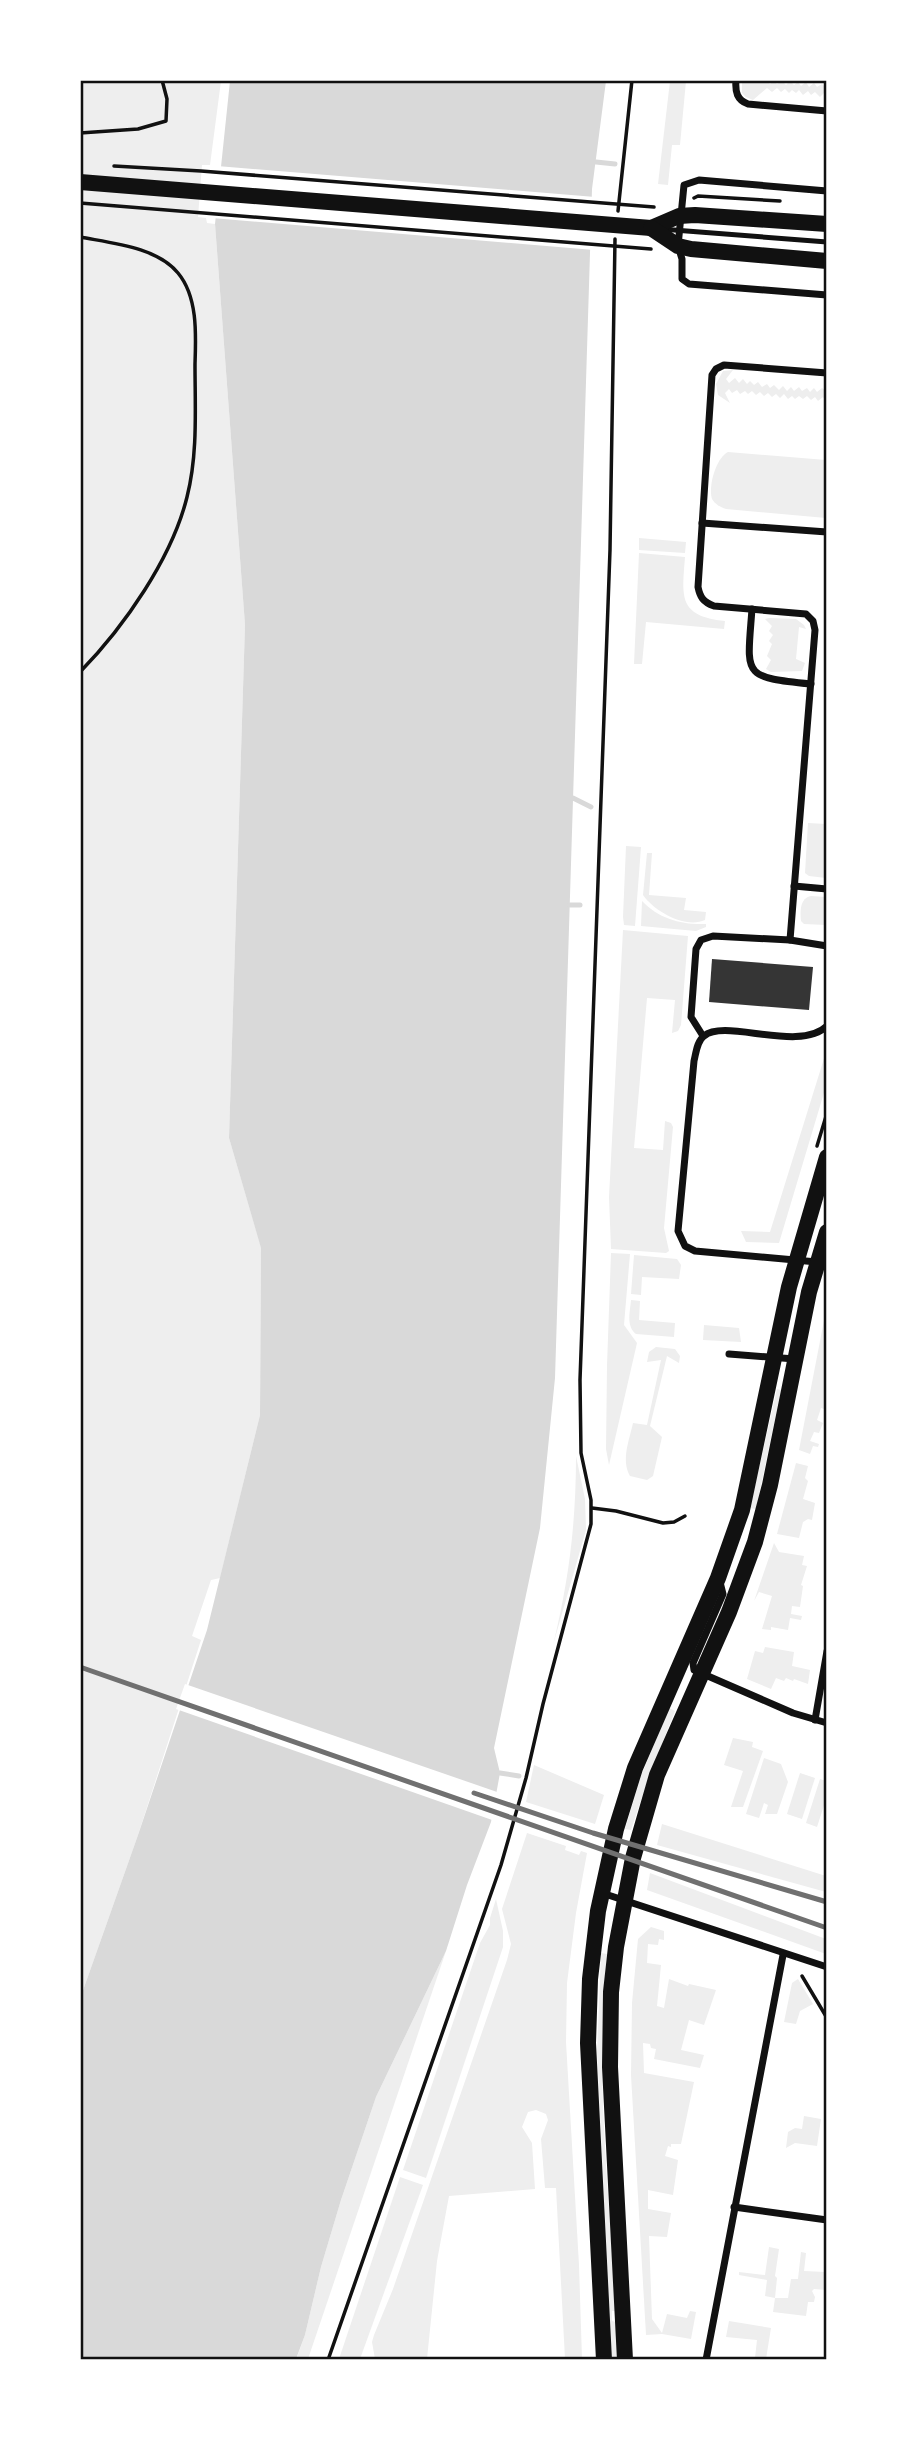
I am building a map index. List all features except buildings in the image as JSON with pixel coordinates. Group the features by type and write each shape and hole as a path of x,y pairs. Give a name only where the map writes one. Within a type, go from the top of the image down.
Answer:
{"main road":[{"path":"80,183 651,228 678,231 708,252 827,261"},
{"path":"651,228 678,231 711,215 827,224"},
{"path":"604,2360 588,2043 592,1958 602,1893 616,1829 635,1768 718,1578 747,1491 774,1358 821,1155"},
{"path":"625,2360 609,2030 613,1973 624,1901 642,1822 657,1775 707,1677 755,1542 770,1485 817,1262 827,1232"}],"street":[{"path":"736,80 736,94 742,102 827,111"},
{"path":"827,191 691,181 684,185 678,231 682,259 681,276 689,284 827,295"},
{"path":"790,940 815,630 810,617 801,613 713,606 702,600 698,587 702,523 713,372 724,365 827,373"},
{"path":"702,523 827,532"},
{"path":"752,609 749,654 752,668 764,678 811,684"},
{"path":"794,886 827,889"},
{"path":"703,1036 691,1017 696,949 701,940 713,936 790,940 827,946"},
{"path":"817,1262 695,1251 685,1246 679,1237 687,1128 694,1061 699,1041 703,1036 718,1031 804,1036 820,1032 827,1026"},
{"path":"729,1354 795,1359"},
{"path":"718,1578 723,1594 693,1663 694,1671 793,1713 827,1723"},
{"path":"815,1720 827,1651"},
{"path":"602,1893 783,1955 827,1967"},
{"path":"706,2360 783,1955"},
{"path":"734,2207 827,2220"}],"lane":[{"path":"678,231 827,242"}],"path":[{"path":"80,133 138,129 166,121 167,99 162,80"},
{"path":"617,224 632,80"},
{"path":"107,166 201,171 659,208"},
{"path":"713,197 792,202"},
{"path":"80,202 654,249"},
{"path":"80,237 118,244 162,259 178,272 191,293 196,338 196,421 187,497 178,524 163,556 124,622 80,671"},
{"path":"328,2360 501,1865 588,1543 592,1508 581,1453 580,1380 609,573 615,237"},
{"path":"821,1155 827,1113"},
{"path":"592,1508 663,1523 674,1522 685,1516"},
{"path":"802,1976 827,2018"}],"shaded area":[{"path":"80,81 221,81 210,165 202,165 198,217 206,218 207,223 215,224 245,625 229,1138 261,1247 260,1415 220,1578 211,1580 192,1636 201,1640 138,1835 81,1996"},
{"path":"230,81 606,81 592,189 555,1378 540,1528 494,1748 500,1773 491,1822 446,1951 376,2097 341,2200 305,2335 296,2359 81,2360 81,1996 207,1630 260,1415 261,1248 229,1138 245,625 215,224"},
{"path":"670,81 686,81 680,145 672,145 668,185 658,184"},
{"path":"742,81 767,81 770,84 774,81 777,84 782,81 786,85 790,81 794,85 798,82 801,86 806,82 809,87 814,83 817,87 822,84 826,88 826,97 824,93 820,97 815,92 811,95 808,91 803,95 799,90 789,93 785,89 781,92 777,88 772,92 767,88 753,100 742,93"},
{"path":"733,370 726,379 729,383 735,378 739,383 743,379 747,384 750,381 754,385 758,382 762,387 767,384 770,388 774,385 779,390 783,386 787,391 791,387 794,391 799,387 802,391 807,388 810,392 814,388 817,392 822,388 826,391 826,401 823,397 818,401 815,397 811,400 807,396 795,399 792,396 788,399 784,394 780,398 776,394 772,397 768,393 764,396 760,392 756,395 752,391 740,394 737,390 732,393 729,389 725,393 730,403 718,395 716,384 723,371"},
{"path":"728,452 826,460 826,518 726,509 718,505 712,499 712,480 720,460"},
{"path":"639,538 686,542 685,553 639,550"},
{"path":"639,553 685,557 683,583 686,602 698,615 725,621 724,629 646,622 642,664 634,664"},
{"path":"765,619 796,619 804,625 806,629 799,627 796,659 805,663 802,671 771,672 766,669 771,660 767,656 772,644 769,641 773,635 769,631 772,626"},
{"path":"808,823 826,824 826,878 805,873"},
{"path":"626,846 641,847 635,926 624,925 623,917"},
{"path":"647,853 652,853 649,895 686,898 684,910 706,912 705,920 679,920 648,901 643,895"},
{"path":"811,896 826,897 826,925 804,924 801,921 803,902"},
{"path":"642,901 663,916 680,922 706,924 706,927 696,931 641,926"},
{"path":"623,930 688,936 681,1025 678,1031 672,1033 675,1000 647,998 634,1148 663,1150 665,1121 671,1123 673,1127 664,1228 669,1251 666,1253 611,1249 609,1197"},
{"path":"826,1052 826,1086 779,1243 746,1242 741,1231 770,1232"},
{"path":"611,1253 630,1254 624,1325 637,1343 609,1465 606,1449"},
{"path":"634,1255 677,1259 681,1265 679,1279 642,1277 641,1295 631,1294"},
{"path":"631,1300 640,1301 639,1320 675,1323 674,1337 636,1334 630,1323"},
{"path":"826,1310 826,1403 817,1420 823,1423 819,1433 814,1432 810,1441 819,1444 818,1447 813,1446 810,1454 799,1450"},
{"path":"704,1325 739,1328 741,1342 703,1340"},
{"path":"656,1347 675,1349 680,1356 679,1363 667,1356 650,1426 662,1437 653,1476 647,1480 630,1476 626,1457 633,1423 647,1425 661,1360 647,1362 649,1352"},
{"path":"777,1389 781,1390 756,1509 750,1508"},
{"path":"576,1456 585,1499 586,1530 553,1645 571,1551"},
{"path":"796,1463 808,1466 805,1478 808,1481 803,1499 815,1503 812,1520 803,1522 799,1538 777,1534"},
{"path":"774,1543 779,1552 804,1556 802,1565 807,1566 801,1585 800,1607 792,1606 791,1614 802,1616 801,1620 790,1618 788,1630 771,1627 771,1630 762,1629 772,1596 759,1592 754,1601"},
{"path":"765,1647 794,1652 792,1666 810,1670 808,1684 794,1679 793,1681 786,1678 784,1681 776,1678 771,1689 747,1679 755,1651 763,1653"},
{"path":"669,1708 675,1711 631,1830 625,1829 641,1776"},
{"path":"733,1738 753,1742 752,1747 763,1751 743,1807 731,1807 743,1771 724,1765"},
{"path":"764,1758 781,1764 788,1782 777,1814 765,1814 768,1805 764,1803 759,1818 746,1814"},
{"path":"534,1765 604,1795 595,1824 526,1802"},
{"path":"800,1773 815,1778 802,1819 787,1814"},
{"path":"820,1779 826,1781 826,1799 817,1827 806,1823"},
{"path":"662,1824 826,1876 826,1892 657,1845"},
{"path":"527,1833 566,1846 565,1850 579,1855 581,1851 587,1853 567,1983 566,2042 582,2359 565,2359 556,2188 545,2188 541,2139 548,2120 546,2114 536,2110 528,2112 522,2127 532,2143 535,2189 449,2196 437,2261 427,2359 375,2359 372,2342 374,2335 393,2289 507,1960 511,1944 502,1909"},
{"path":"650,1873 826,1939 826,1954 647,1890"},
{"path":"496,1899 503,1931 503,1947 426,2178 403,2170 480,1943 490,1925"},
{"path":"651,1927 664,1931 664,1940 659,1939 658,1945 648,1944 647,1963 661,1965 657,2006 664,2008 669,1979 688,1986 689,1984 716,1990 704,2025 689,2020 681,2050 704,2055 700,2068 654,2059 656,2049 643,2043 644,2073 694,2082 681,2144 668,2146 665,2156 678,2160 673,2195 648,2190 648,2209 671,2213 667,2237 649,2236 652,2319 662,2333 667,2314 687,2318 690,2311 696,2312 691,2339 662,2334 646,2335 631,2075 632,2003 638,1939"},
{"path":"446,1951 308,2359 296,2360 341,2200 376,2097"},
{"path":"601,1953 607,1954 603,1998 602,2087 615,2311 612,2311 612,2321 616,2322 617,2360 612,2359 597,2052"},
{"path":"798,1979 813,2004 800,2011 796,2024 784,2022 792,1983"},
{"path":"804,2116 821,2119 817,2146 795,2143 786,2148 788,2132 795,2128 802,2129"},
{"path":"400,2177 423,2185 360,2359 339,2359"},
{"path":"769,2247 779,2249 775,2298 765,2296 767,2280 739,2275 739,2272 765,2275"},
{"path":"801,2252 806,2253 804,2271 825,2272 826,2266 826,2290 812,2291 814,2302 808,2302 806,2316 773,2312 775,2298 788,2298 791,2279 798,2279"},
{"path":"729,2321 771,2328 766,2359 743,2359 755,2358 757,2340 726,2337"}],"pier":[{"path":"217,166 595,197 594,250 212,218"},
{"path":"185,1684 500,1793 495,1821 176,1709"}],"waterway":[{"path":"596,162 615,164"},
{"path":"573,798 591,807"},
{"path":"570,905 580,905"},
{"path":"500,1773 519,1776"}],"railway":[{"path":"80,1667 827,1928"},
{"path":"474,1793 593,1833 827,1902"}]}
